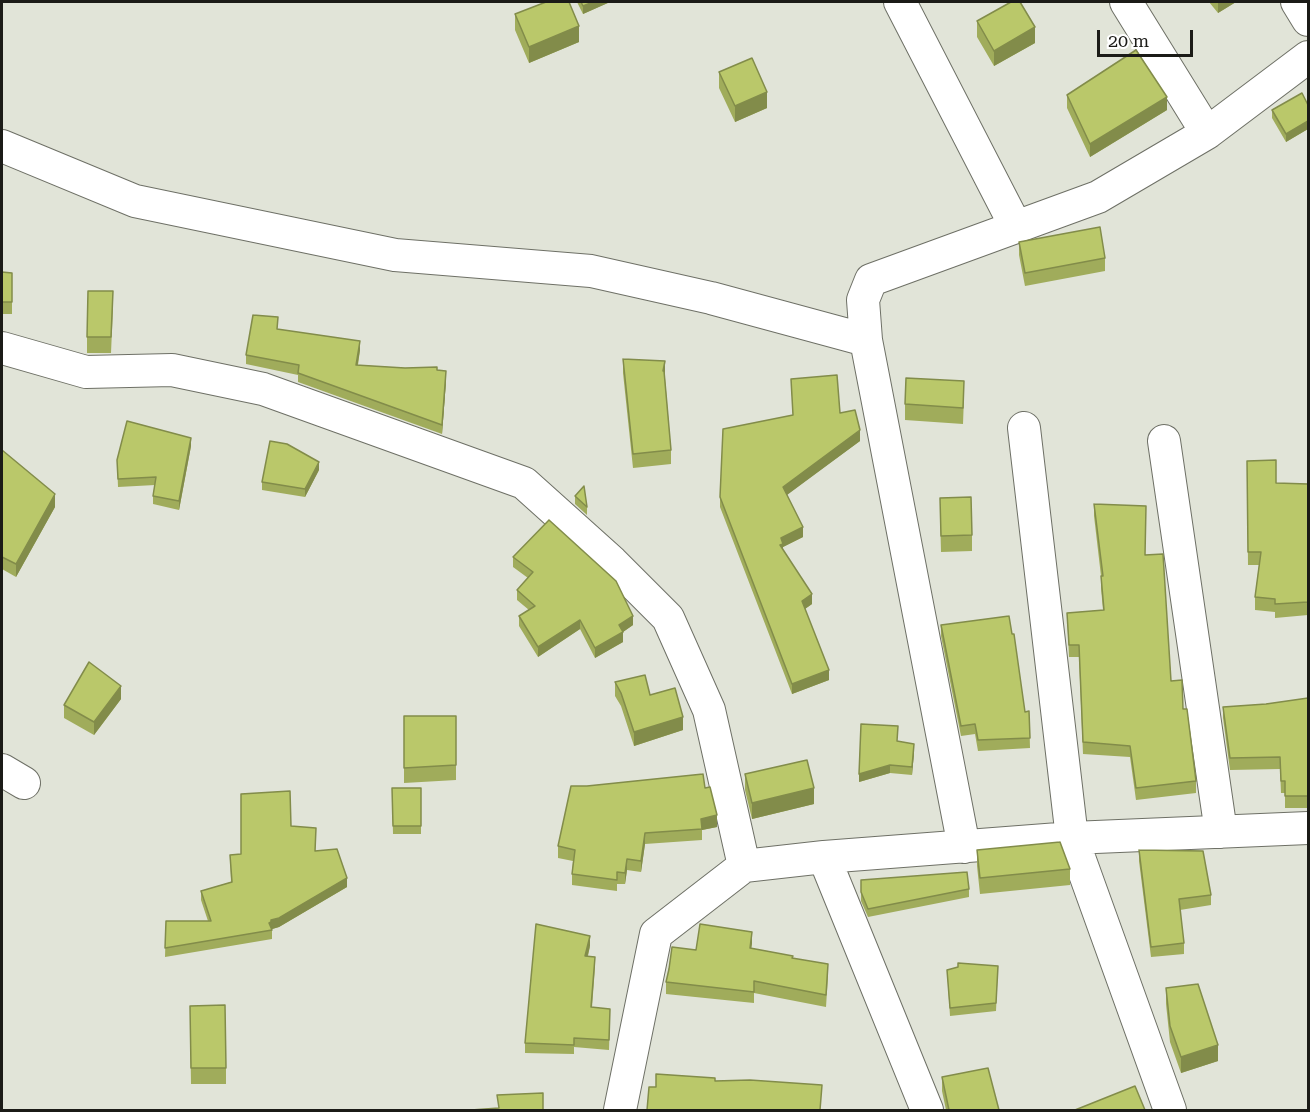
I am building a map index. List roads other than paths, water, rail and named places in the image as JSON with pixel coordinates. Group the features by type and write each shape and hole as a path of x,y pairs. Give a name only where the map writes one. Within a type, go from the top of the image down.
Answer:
{"street":[{"path":"900,2 1016,227"},
{"path":"1126,2 1207,133"},
{"path":"1297,2 1308,20"},
{"path":"964,847 866,340 862,300 871,280 1098,197 1207,133 1308,57"},
{"path":"2,146 135,201 395,255 591,271 711,298 866,340"},
{"path":"2,348 86,372 172,370 263,389 524,483 612,562 668,618 709,711 744,866"},
{"path":"1024,428 1072,838 1170,1110"},
{"path":"1164,441 1221,832"},
{"path":"620,1110 656,934 744,866 824,857 1072,838 1308,828"},
{"path":"824,857 927,1110"}]}
